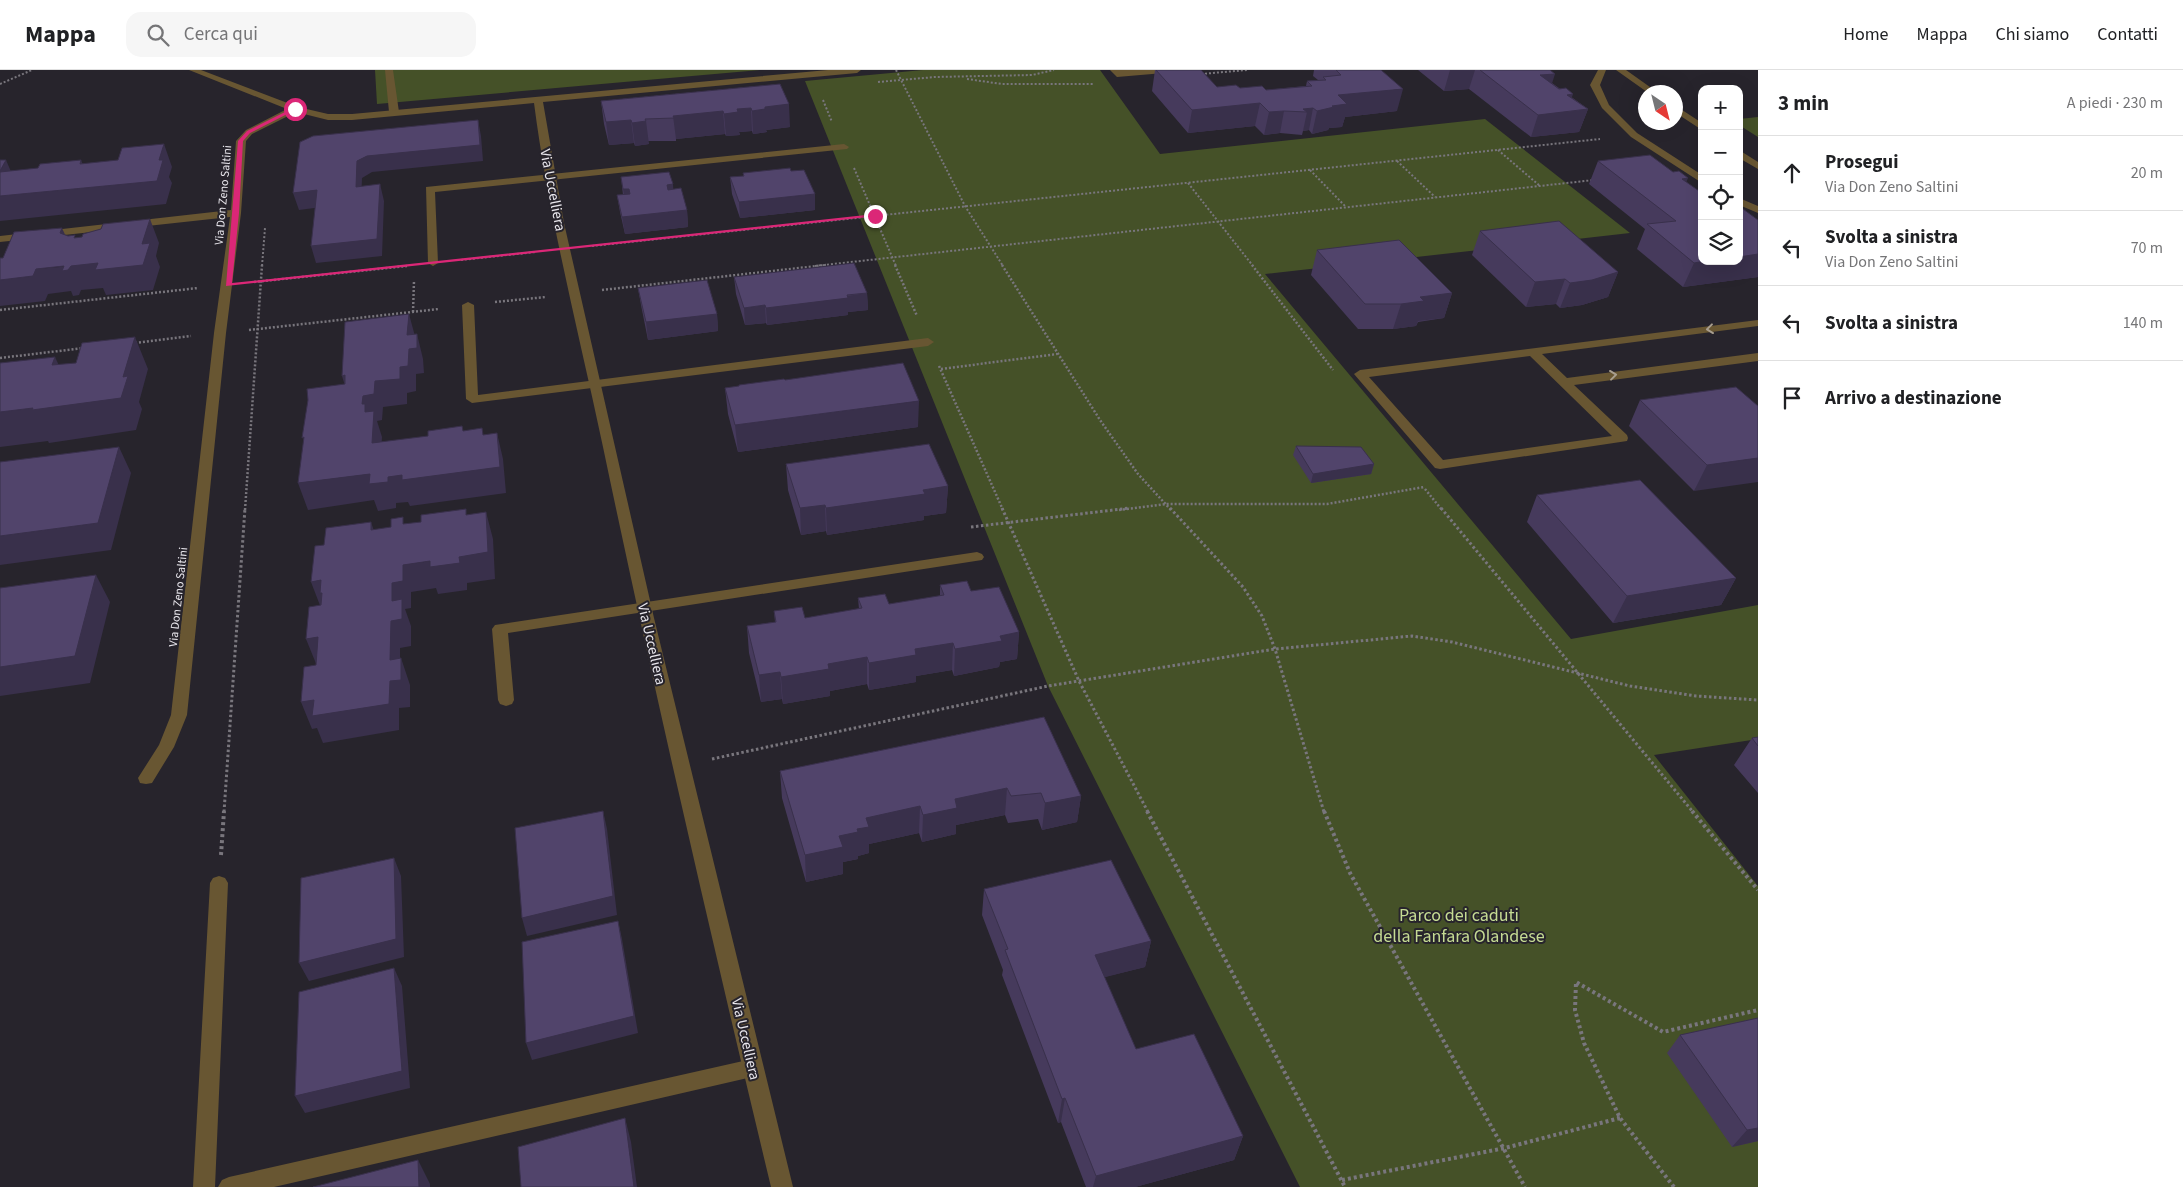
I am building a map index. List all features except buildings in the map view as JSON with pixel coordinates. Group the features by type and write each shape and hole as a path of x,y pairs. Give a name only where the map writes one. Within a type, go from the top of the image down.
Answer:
{"street":[{"path":"193,70 295,109 328,117 352,117 858,70"},
{"path":"389,70 394,112"},
{"path":"1114,70 1117,74 1164,70"},
{"path":"1602,70 1595,85 1606,106 1634,135 1698,177"},
{"path":"1620,70 1642,85"},
{"name":"Via Uccelliera","path":"538,99 548,176 566,249 644,608 752,1068 782,1187"},
{"name":"Via Don Zeno Saltini","path":"146,778 166,747 179,716 220,333 228,285 236,213 241,141 249,132 295,109"},
{"path":"1683,114 1698,124"},
{"path":"433,263 430,189 844,147"},
{"path":"1743,156 1758,166"},
{"path":"1743,203 1758,210"},
{"path":"0,239 236,213"},
{"path":"468,305 472,399 928,342"},
{"path":"1532,351 1622,438 1440,465 1360,374 1532,351 1758,323"},
{"path":"1565,382 1758,357"},
{"path":"506,700 500,629 977,557"},
{"path":"204,1187 219,883"},
{"path":"230,1187 752,1068"}],"path":[{"path":"0,84 32,70"},
{"path":"896,70 966,206 1057,354 1138,474 1243,587 1262,616 1275,649 1325,815 1350,873 1505,1148 1525,1187"},
{"path":"874,82 1032,74 1054,70"},
{"path":"821,96 1007,522 1079,681 1345,1187"},
{"path":"0,310 1634,135"},
{"path":"1497,150 1540,186"},
{"path":"1397,160 1435,197"},
{"path":"1310,170 1346,207"},
{"path":"134,343 1598,179"},
{"path":"1187,183 1333,370"},
{"path":"219,883 265,224"},
{"path":"413,312 415,265"},
{"path":"0,358 86,348"},
{"path":"940,369 1057,354"},
{"path":"977,557 966,528 1167,504 1327,504 1442,484 1440,465"},
{"path":"1418,480 1574,671 1758,890"},
{"path":"681,765 1079,681 1275,649 1412,636 1452,642 1630,686 1696,696 1758,700"},
{"path":"1674,1187 1620,1118 1584,1043 1575,1010 1576,982 1663,1032 1758,1010"},
{"path":"1342,1180 1505,1148 1620,1118"}],"green space":[{"path":"375,70 760,70 377,104"},
{"name":"Parco dei caduti della Fanfara Olandese","path":"923,70 1100,70 1160,154 1485,119 1630,233 1265,274 1571,639 1758,605 1758,739 1654,755 1758,886 1758,1187 1300,1187 1048,686 805,81"},
{"path":"1758,117 1758,137 1743,128 1743,119"}],"route":[{"path":"295,109 249,132 241,141 228,285 875,216"}]}
